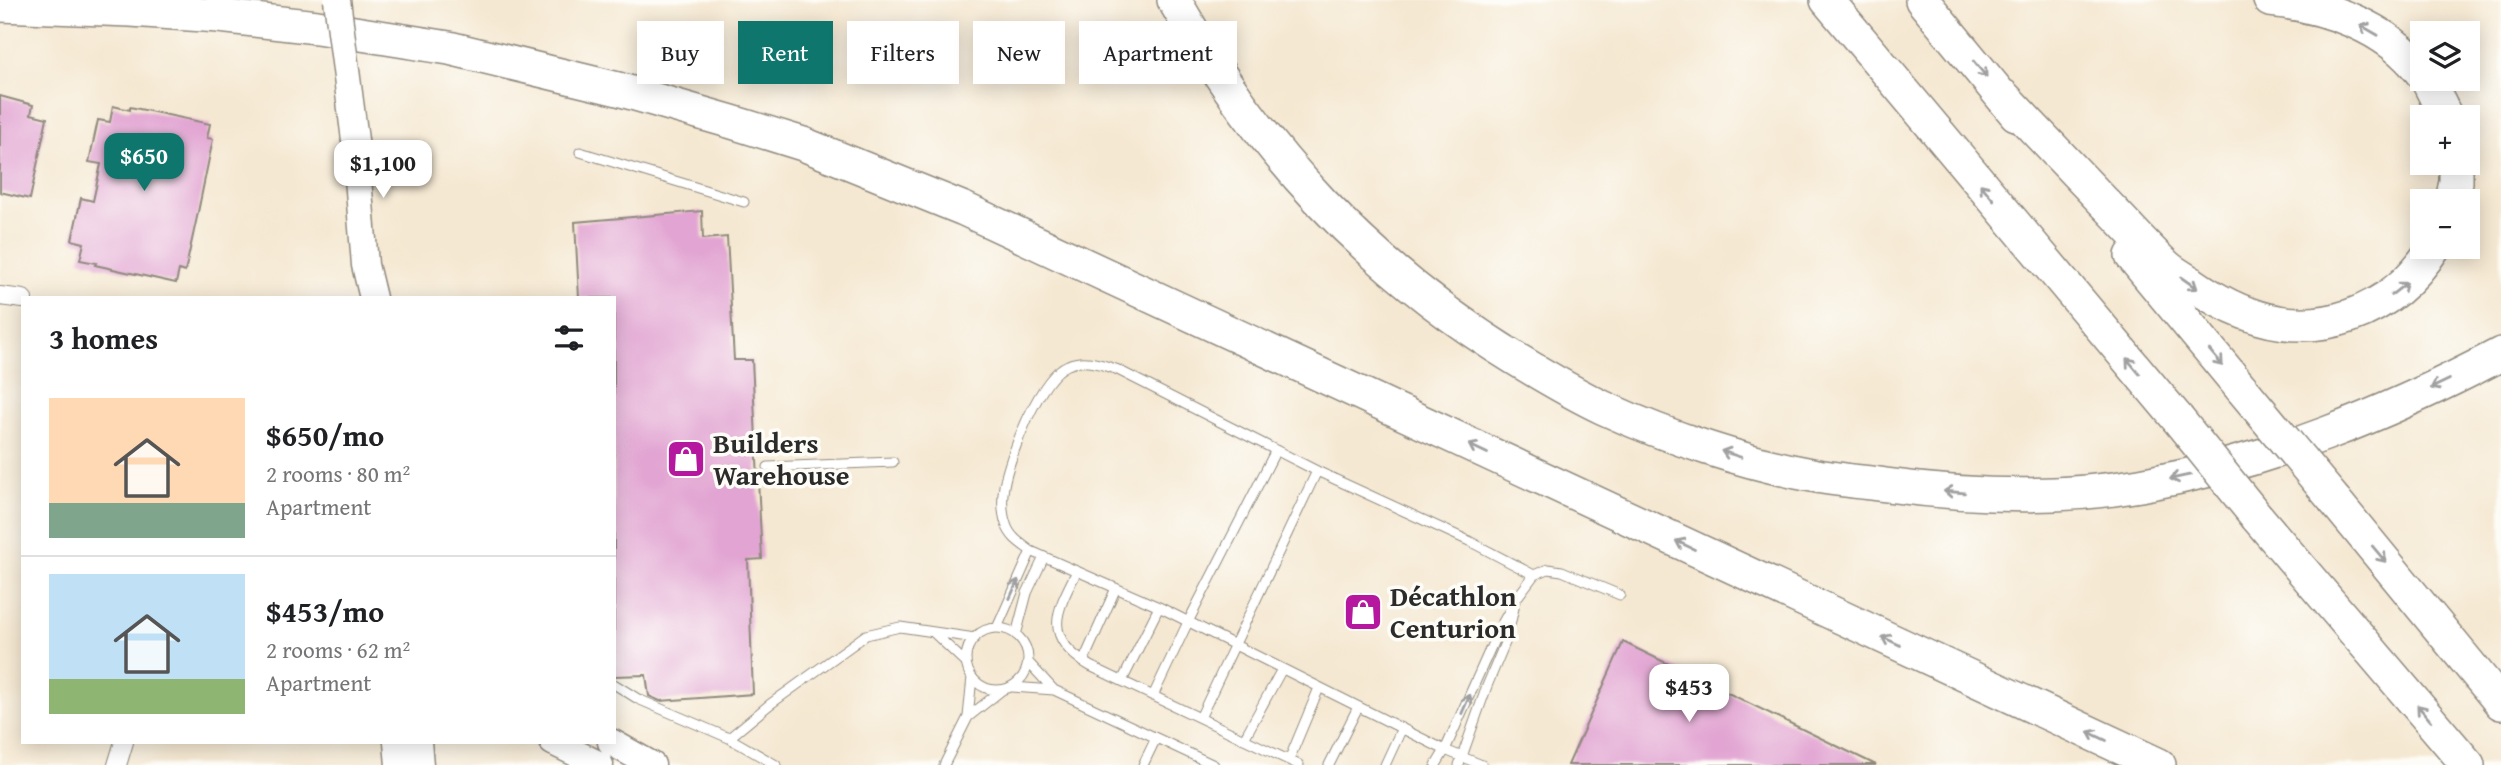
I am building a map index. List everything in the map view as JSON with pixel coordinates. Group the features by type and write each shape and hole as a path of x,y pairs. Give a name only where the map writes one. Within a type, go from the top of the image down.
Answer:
{"highway":[{"path":"1174,0 1206,57 1272,147 1341,223 1403,281 1472,332 1603,408 1736,457 1815,476 1999,496 2136,486 2266,456 2329,434 2385,411 2501,354"},
{"path":"1922,0 2501,703"},
{"path":"2270,0 2321,9 2351,19 2396,47 2410,60"},
{"path":"0,5 219,16 317,27 449,48 618,89 803,144 964,209 2159,765"},
{"path":"1830,6 2468,765"},
{"path":"2003,96 2166,266 2236,312 2295,325 2339,320 2365,311 2404,286 2426,259"}],"main road":[{"path":"337,0 355,140 365,265 371,296"},
{"path":"557,744 600,765"},
{"path":"615,744 652,765"}],"street":[{"path":"0,296 21,299"},
{"path":"117,765 123,744"}],"lane":[{"path":"580,152 744,202"},
{"path":"1482,765 1461,761 1402,728 1159,607 1031,551 1014,538 1006,526 1003,509 1004,486 1017,446 1040,393 1061,369 1087,361 1116,369 1317,471 1469,541 1534,575"},
{"path":"1153,696 1276,450"},
{"path":"768,467 893,462"},
{"path":"1200,718 1317,471"},
{"path":"997,628 1031,551"},
{"path":"1016,635 1027,593 1044,556"},
{"path":"1436,765 1499,629 1534,575 1548,569 1562,571 1620,595"},
{"path":"1077,571 1059,605 1056,618 1058,632 1072,655 1299,765"},
{"path":"1083,662 1116,588"},
{"path":"1461,761 1507,638 1516,599"},
{"path":"1122,681 1159,607"},
{"path":"729,738 761,711 866,635 900,627 975,638"},
{"path":"966,663 967,652 975,638 987,629 997,628 1016,635 1027,652 1028,662 1026,672 968,717"},
{"path":"932,632 966,663 972,677 983,687 1054,691 1214,765"},
{"path":"1028,662 1054,691"},
{"path":"1244,739 1282,669"},
{"path":"944,765 968,717 972,677"},
{"path":"616,685 638,699 729,738 776,765"},
{"path":"1289,760 1319,688"},
{"path":"1329,765 1358,707"},
{"path":"1385,765 1402,728"},
{"path":"1143,765 1156,738"}],"building":[{"path":"0,96 33,105 31,114 47,118 30,199 0,192"},
{"path":"113,106 130,110 130,107 210,124 207,138 213,139 197,217 185,272 179,270 176,283 80,260 84,243 72,240 81,198 93,201 101,164 89,162 98,120 110,122"},
{"name":"Builders Warehouse","path":"702,211 703,239 727,237 734,360 752,360 762,559 748,560 753,694 660,701 649,696 646,675 616,676 616,296 579,296 575,222"},
{"path":"1623,642 1804,730 1876,765 1568,765"}],"place":[{"name":"Builders Warehouse","path":"686,459"},
{"name":"Décathlon Centurion","path":"1363,612"}]}
